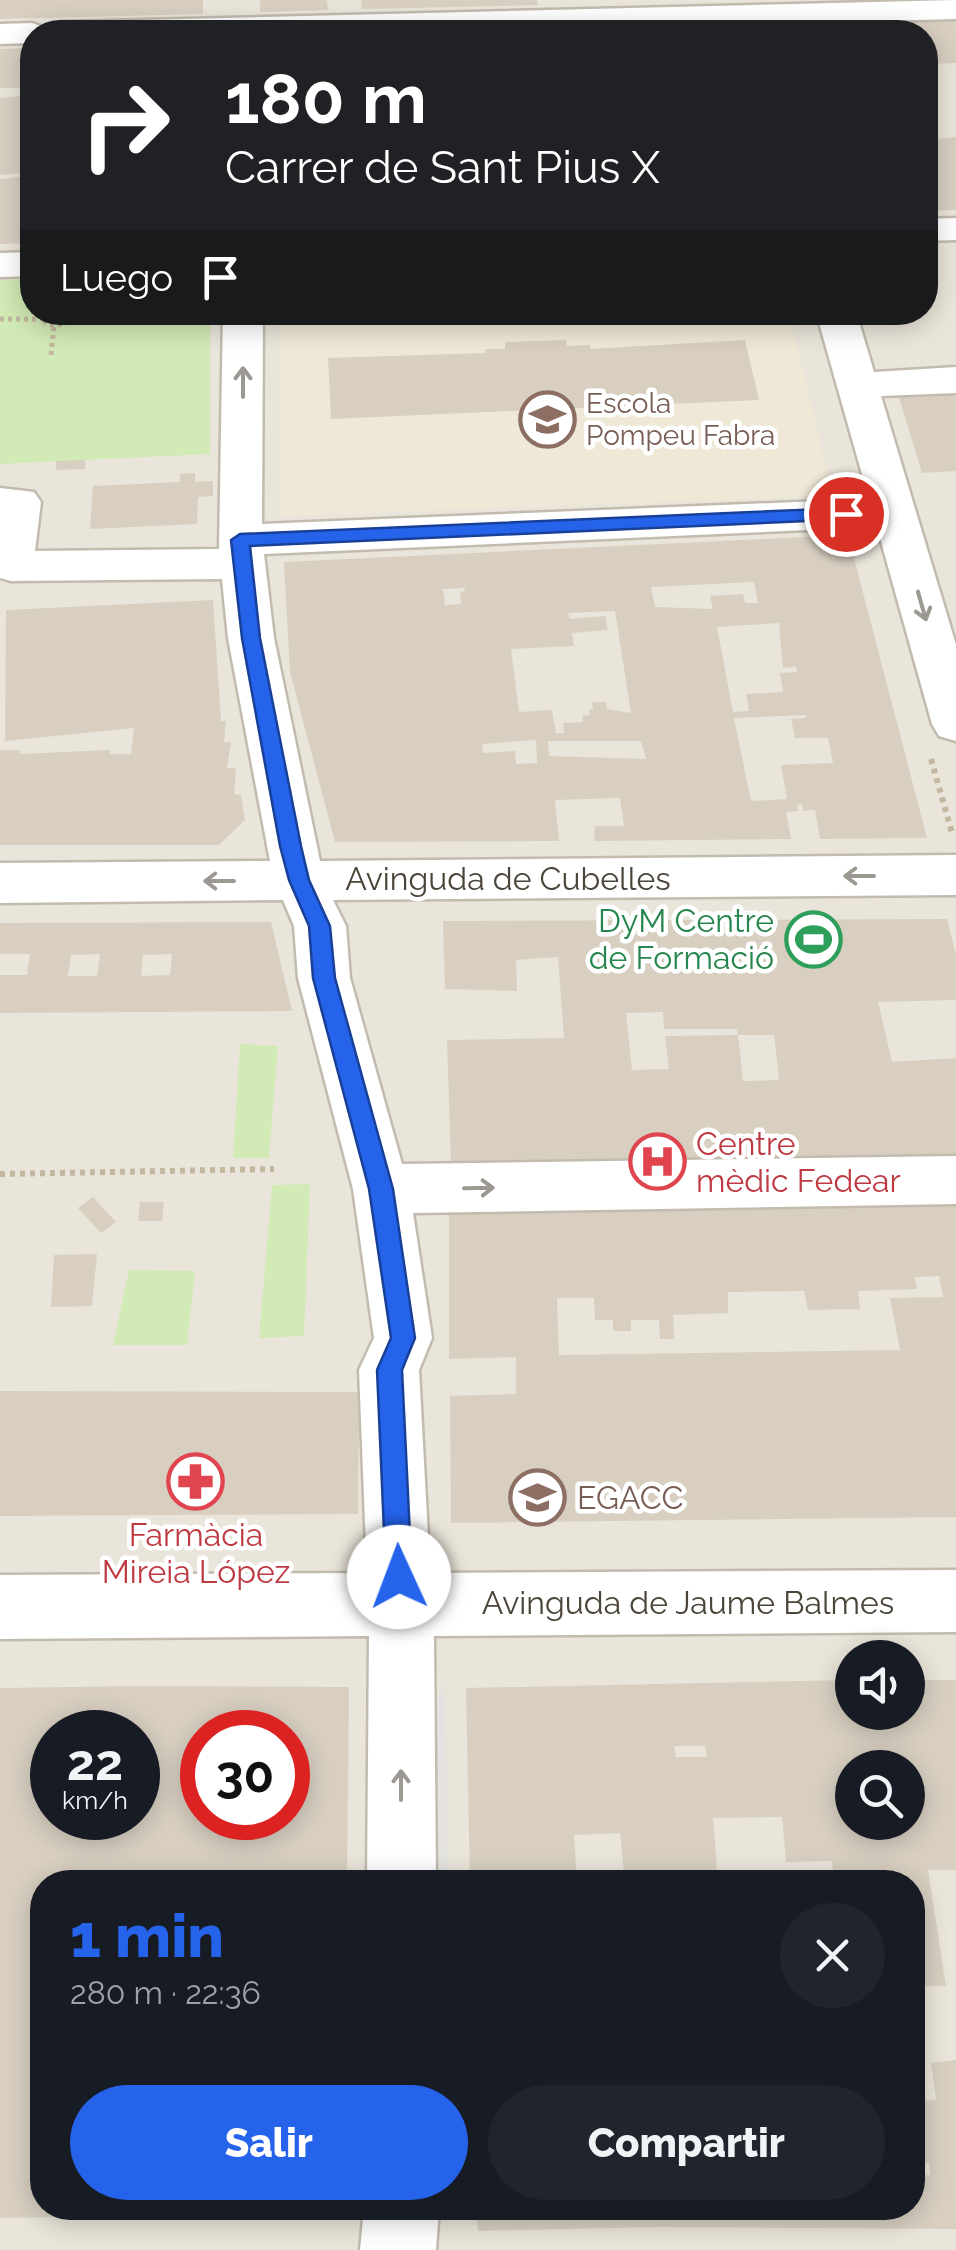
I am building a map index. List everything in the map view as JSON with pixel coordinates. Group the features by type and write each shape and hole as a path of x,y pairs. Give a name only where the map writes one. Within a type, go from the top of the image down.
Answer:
{"street":[{"path":"229,20 752,16 956,9"},
{"path":"242,325 241,552 251,638 299,880 320,926 324,978 381,1189 403,1338 389,1370 400,1604 402,1870"},
{"path":"840,325 956,724"},
{"path":"882,383 956,380"},
{"path":"0,502 19,502 6,548 11,566 896,512"},
{"name":"Avinguda de Cubelles","path":"0,882 956,875"},
{"path":"381,1189 956,1180"},
{"name":"Avinguda de Jaume Balmes","path":"0,1606 956,1601"},
{"path":"398,2250 401,2220"}],"path":[{"path":"51,355 54,326 58,325"},
{"path":"0,1174 274,1169"}],"shaded area":[{"path":"0,0 956,0 956,2250 0,2250"},
{"name":"Escola Pompeu Fabra","path":"280,325 792,325 833,496 279,516"},
{"path":"445,1686 448,1870 414,1870 414,1718"}],"green space":[{"path":"20,279 20,325 210,325 210,454 0,464 0,280"},
{"path":"240,1044 278,1046 269,1158 233,1158"},
{"path":"310,1184 304,1336 259,1338 272,1185"},
{"path":"129,1270 195,1271 187,1345 113,1345"}],"building":[{"path":"0,0 203,0 203,14 0,19"},
{"path":"260,0 327,0 328,10 260,12"},
{"path":"361,0 537,0 538,5 362,9"},
{"path":"956,16 956,63 938,64 938,20 817,20"},
{"path":"20,48 20,88 0,88 0,49"},
{"path":"20,96 20,173 0,175 0,98"},
{"path":"956,137 956,210 938,211 938,139"},
{"path":"20,176 20,243 0,244 0,179"},
{"path":"566,340 567,346 590,345 590,349 745,340 759,400 331,419 328,358 486,353 485,349 505,349 505,342"},
{"path":"956,388 956,471 922,473 897,391"},
{"path":"85,460 85,469 56,470 56,461"},
{"path":"195,473 195,482 213,481 213,496 198,497 197,524 90,529 93,486 180,482 180,474"},
{"path":"848,535 927,838 820,839 815,810 803,811 802,804 797,805 798,811 786,812 791,839 594,841 595,826 624,826 620,798 555,800 559,841 335,842 290,672 284,562","holes":["754,582 758,603 745,603 743,594 710,596 713,609 655,607 651,587","464,588 460,592 461,604 445,605 443,589","615,611 631,713 607,709 606,702 592,702 593,709 589,710 590,715 582,716 583,722 563,723 564,733 556,733 552,710 519,712 511,649 574,646 572,633 608,630 605,616 570,619 568,613","779,623 783,668 796,667 797,672 780,673 783,692 746,694 749,711 733,712 717,627","806,715 791,719 795,738 828,738 833,763 781,765 787,799 751,801 734,718","536,740 537,763 516,764 515,751 483,753 482,744","548,741 641,741 646,759 549,756"]},
{"path":"213,600 221,721 226,721 224,742 231,742 227,768 236,768 234,794 241,795 245,820 219,845 0,845 0,750 21,750 20,754 110,750 109,754 131,754 134,728 5,741 6,610"},
{"path":"947,919 956,955 956,1000 878,1002 892,1062 956,1058 956,1159 451,1165 447,1040 564,1038 558,957 516,960 517,991 445,989 443,921","holes":["663,1012 664,1029 737,1029 738,1035 665,1036 669,1069 632,1070 626,1013","738,1035 774,1035 779,1080 743,1081"]},
{"path":"271,922 292,1011 0,1013 0,975 27,975 30,954 0,954 0,923","holes":["100,954 97,976 68,976 71,955","172,954 170,975 141,976 143,955"]},
{"path":"93,1197 116,1222 101,1233 78,1208"},
{"path":"956,1200 956,1517 451,1523 450,1396 516,1394 516,1357 449,1359 449,1206","holes":["939,1276 943,1297 890,1298 900,1350 559,1355 557,1298 594,1298 595,1320 613,1320 613,1331 631,1331 631,1320 659,1320 660,1339 674,1339 673,1315 728,1313 728,1292 804,1291 808,1310 860,1309 858,1291 917,1289 915,1277"]},
{"path":"140,1202 164,1202 162,1221 138,1221"},
{"path":"97,1254 92,1306 51,1307 54,1255"},
{"path":"0,1391 368,1392 375,1407 359,1411 358,1514 0,1516"},
{"path":"835,1680 835,1730 925,1730 925,1680 956,1680 956,1870 928,1870 946,1986 925,1986 925,1870 833,1870 832,1861 786,1862 782,1817 713,1818 717,1870 624,1870 620,1833 574,1835 576,1870 470,1870 466,1688","holes":["674,1746 705,1746 707,1757 676,1757"]},
{"path":"349,1687 347,1870 30,1870 30,2218 0,2218 0,1688"},
{"path":"956,2060 956,2229 659,2227 478,2231 477,2220 925,2220 925,2175 930,2175 929,2163 925,2163 925,2100 936,2100 931,2063"}],"place":[{"name":"Escola Pompeu Fabra","path":"547,419"},
{"name":"DyM Centre de Formació","path":"813,939"},
{"name":"Centre mèdic Fedear","path":"657,1162"},
{"name":"Farmàcia Mireia López","path":"196,1481"},
{"name":"EGACC","path":"538,1498"}],"route":[{"path":"399,1577 389,1370 403,1338 381,1189 324,978 320,926 299,880 291,846 251,638 240,540 846,514"}]}
